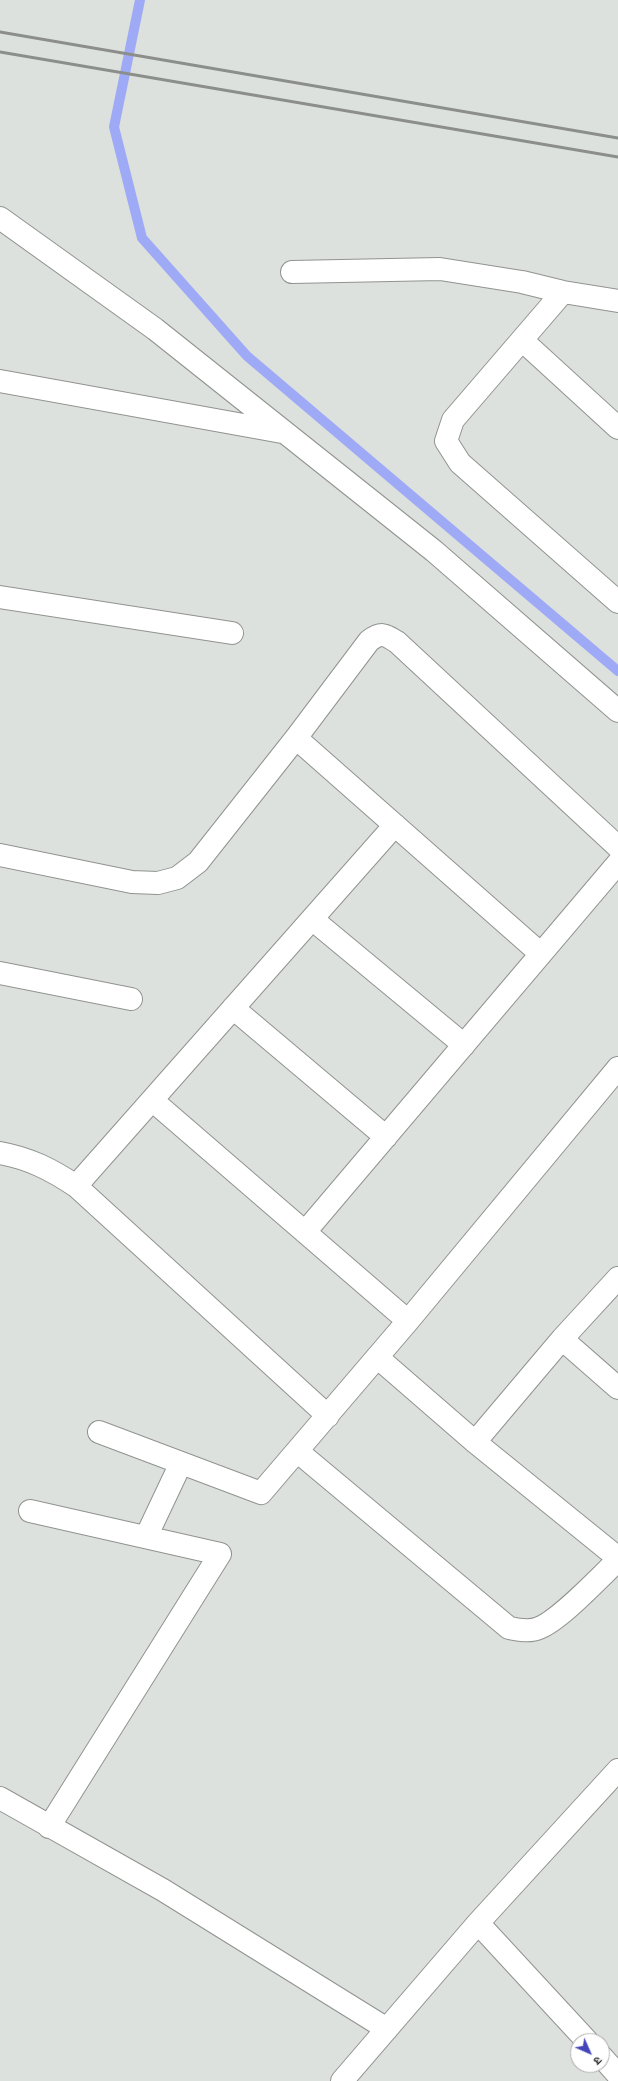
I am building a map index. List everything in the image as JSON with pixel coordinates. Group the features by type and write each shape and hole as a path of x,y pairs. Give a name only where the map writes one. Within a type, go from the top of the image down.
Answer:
{"street":[{"path":"0,218 156,329 434,551 618,711"},
{"path":"292,272 440,269 522,282 563,292 618,301"},
{"path":"563,292 523,341 453,420 446,442 460,463 618,602"},
{"path":"523,341 618,428"},
{"path":"0,381 285,432"},
{"path":"0,597 232,633"},
{"path":"0,855 132,882 158,883 177,878 198,862 296,738 369,641 377,635 386,635 397,642 618,847"},
{"path":"296,738 541,954"},
{"path":"76,1186 395,825"},
{"path":"305,1232 618,863"},
{"path":"312,919 464,1045"},
{"path":"0,973 130,999"},
{"path":"233,1008 386,1138"},
{"path":"99,1432 261,1493 298,1452 618,1068"},
{"path":"152,1100 408,1321"},
{"path":"0,1153 16,1155 40,1164 76,1186 328,1416"},
{"path":"475,1442 562,1339 618,1278"},
{"path":"562,1339 618,1388"},
{"path":"298,1452 509,1628 522,1631 539,1628 557,1617 618,1559 475,1442 377,1357"},
{"path":"146,1537 181,1463"},
{"path":"30,1511 220,1554 50,1827"},
{"path":"342,2081 478,1923 618,1770"},
{"path":"0,1798 164,1890 387,2029"},
{"path":"478,1923 580,2033"},
{"path":"610,2066 618,2075"}],"waterway":[{"path":"140,0 114,127 142,238 247,356 618,671"}],"railway":[{"path":"0,32 618,138"},
{"path":"0,52 618,157"}]}
